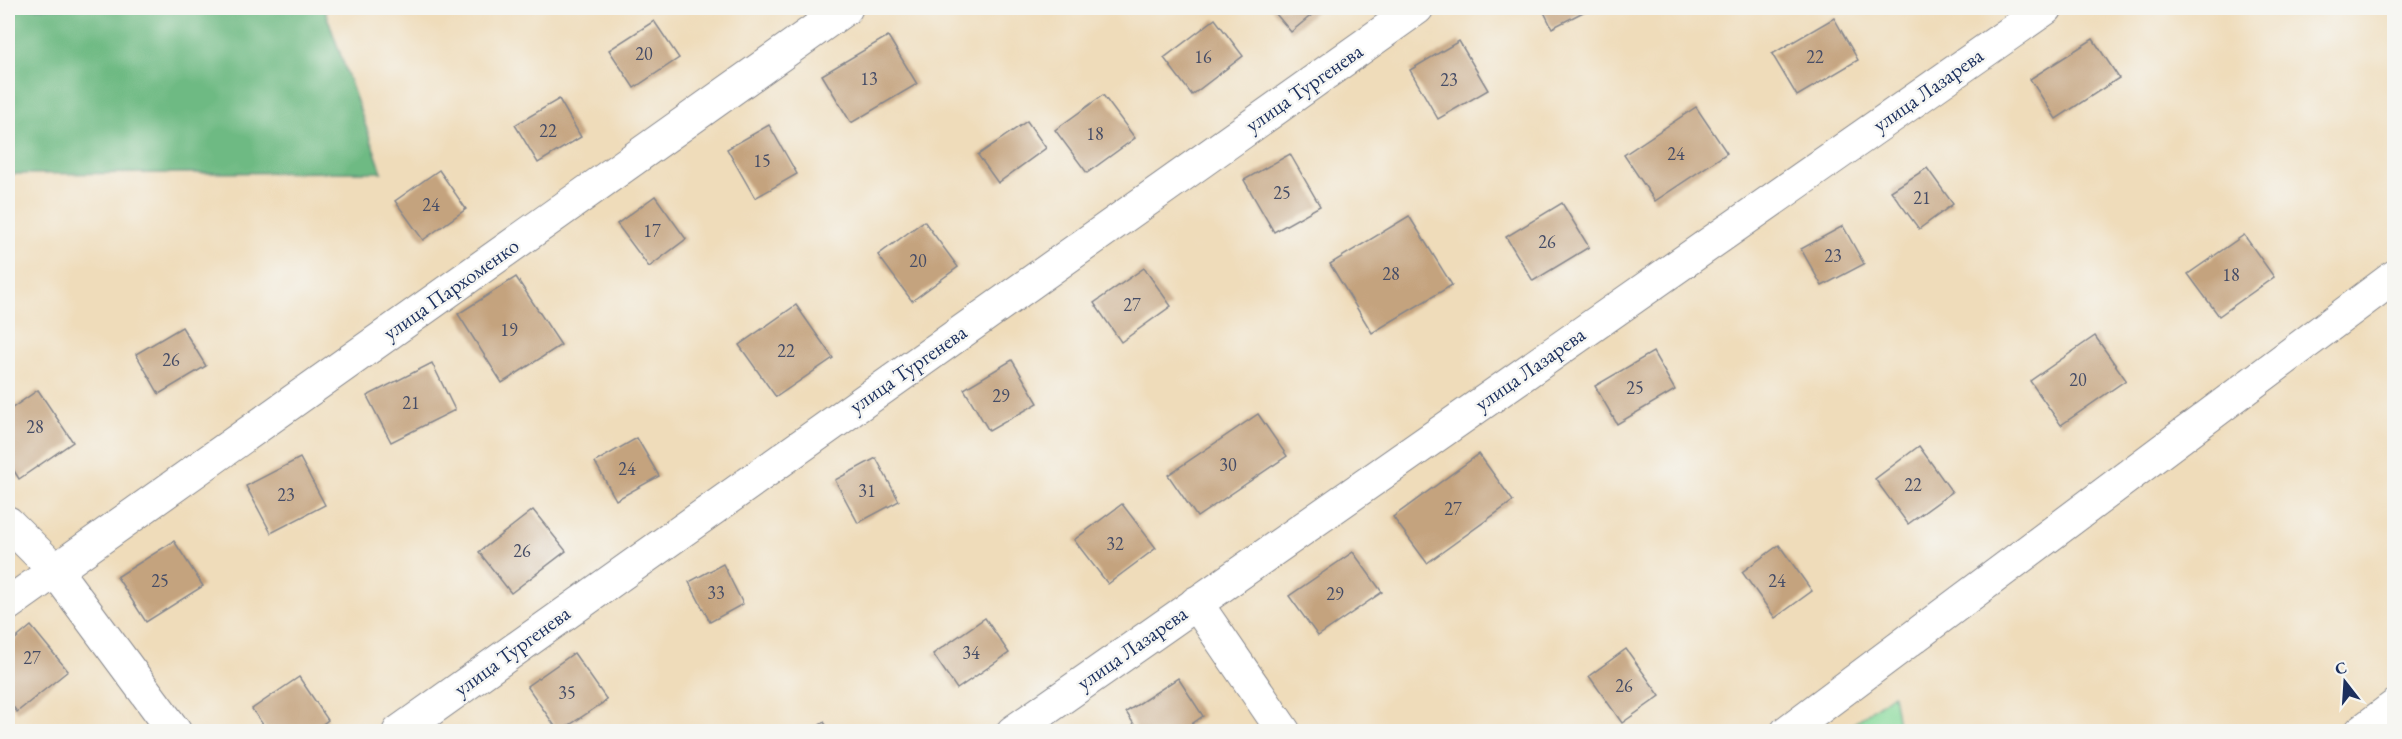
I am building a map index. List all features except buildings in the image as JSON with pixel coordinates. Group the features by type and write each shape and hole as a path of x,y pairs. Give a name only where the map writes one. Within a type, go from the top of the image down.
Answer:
{"street":[{"name":"улица Пархоменко","path":"8,604 846,8"},
{"name":"улица Тургенева","path":"399,732 1417,8"},
{"name":"улица Лазарева","path":"1013,732 2046,8"},
{"path":"1787,732 2394,277"},
{"path":"8,523 55,570 175,732"},
{"path":"1196,603 1284,732"},
{"path":"2361,732 2394,707"}],"green space":[{"path":"8,8 324,8 382,172 8,174"},
{"path":"1893,694 1899,731 1844,731"}]}
